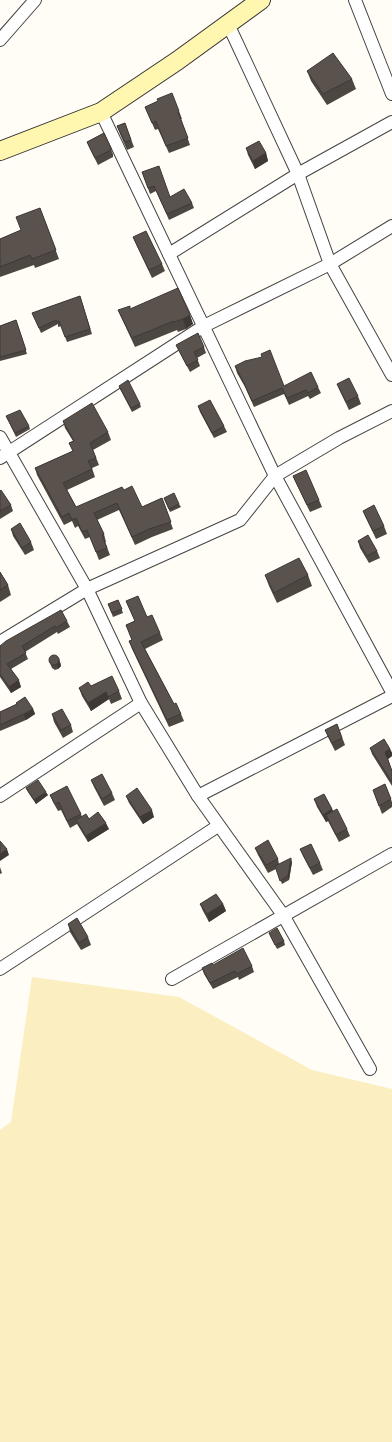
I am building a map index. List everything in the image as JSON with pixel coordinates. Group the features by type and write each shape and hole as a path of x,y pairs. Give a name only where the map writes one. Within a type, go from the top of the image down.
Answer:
{"main road":[{"path":"0,151 101,112 177,61 261,0"}],"street":[{"path":"0,40 35,0"},
{"path":"355,0 392,94"},
{"path":"228,24 298,174 330,264 392,375"},
{"path":"101,112 275,476 392,692"},
{"path":"169,254 298,174 392,122"},
{"path":"4,455 204,326 330,264 392,226"},
{"path":"0,642 87,589 240,520 275,476 339,438 392,411"},
{"path":"0,437 4,455 87,589 141,703 198,796 283,916 370,1069"},
{"path":"198,796 392,696"},
{"path":"0,796 141,703"},
{"path":"0,969 218,826"},
{"path":"172,979 392,854"}],"sand":[{"path":"32,977 179,997 312,1070 392,1089 392,1442 0,1442 0,1130 11,1122"}],"building":[{"path":"333,53 352,79 323,94 307,71"},
{"path":"172,93 188,138 166,146 156,121 152,123 145,107 158,101 157,99"},
{"path":"125,123 131,140 125,142 117,126"},
{"path":"104,133 111,150 95,158 87,142"},
{"path":"259,141 266,153 253,161 246,148"},
{"path":"159,166 170,197 184,189 192,203 167,214 154,186 148,188 142,172"},
{"path":"40,208 56,250 32,259 30,255 0,267 0,239 21,230 16,217"},
{"path":"146,231 162,264 149,270 133,237"},
{"path":"178,288 190,315 132,338 118,310 130,306 130,309"},
{"path":"80,296 90,329 65,337 59,321 57,322 56,320 39,328 32,313"},
{"path":"16,320 26,350 0,357 0,326"},
{"path":"198,333 204,347 194,352 198,360 187,366 176,345"},
{"path":"270,350 284,386 311,372 318,387 308,393 306,390 287,398 282,388 252,401 235,366 245,361 262,357 261,354"},
{"path":"349,378 358,396 346,402 337,384"},
{"path":"128,380 140,404 131,408 119,386"},
{"path":"210,400 224,426 212,433 198,406"},
{"path":"92,403 108,432 90,443 96,458 88,461 92,469 63,483 76,507 122,487 124,490 132,486 142,507 162,498 171,522 149,529 132,537 117,503 94,513 104,534 102,535 107,548 96,552 87,530 82,532 76,518 72,520 69,513 62,517 35,468 73,451 69,443 74,441 63,421"},
{"path":"20,410 29,426 15,433 6,416"},
{"path":"306,470 319,500 307,505 293,476"},
{"path":"1,490 11,505 0,511 0,491"},
{"path":"174,493 179,504 169,509 164,498"},
{"path":"374,505 384,526 373,531 363,511"},
{"path":"20,523 31,542 22,548 11,529"},
{"path":"368,535 377,551 367,556 358,541"},
{"path":"299,558 308,575 274,593 265,575"},
{"path":"0,572 8,585 0,590"},
{"path":"138,596 147,617 152,615 160,633 141,642 174,704 176,703 181,714 167,720 129,641 132,640 126,625 135,621 126,601"},
{"path":"118,600 122,609 112,613 108,604"},
{"path":"61,610 67,621 56,628 55,626 22,646 26,653 7,664 19,680 9,687 0,674 0,646 6,641"},
{"path":"52,655 56,655 58,656 58,664 52,665 49,662 49,658"},
{"path":"112,676 119,691 108,697 106,692 88,703 79,688 88,682 91,686"},
{"path":"25,697 33,709 0,725 0,712 17,704 16,703"},
{"path":"62,709 71,725 61,730 52,714"},
{"path":"337,724 342,738 332,743 325,730"},
{"path":"384,739 390,749 385,752 392,771 392,782 370,748"},
{"path":"102,774 112,793 102,799 91,780"},
{"path":"38,780 46,792 34,800 26,788"},
{"path":"385,784 391,799 379,806 373,790"},
{"path":"67,786 81,814 67,821 59,802 55,804 50,795"},
{"path":"137,788 152,810 140,817 126,796"},
{"path":"324,794 332,809 323,815 314,799"},
{"path":"337,809 347,829 336,835 326,815"},
{"path":"98,812 106,823 86,836 76,820 86,814 89,819"},
{"path":"268,840 278,859 266,865 255,848"},
{"path":"0,841 7,849 0,854"},
{"path":"311,844 320,863 310,868 300,849"},
{"path":"291,858 288,876 280,881 275,866"},
{"path":"216,894 223,904 207,914 200,904"},
{"path":"77,918 88,937 79,943 68,924"},
{"path":"277,928 284,941 275,945 269,933"},
{"path":"243,948 252,966 237,974 235,971 210,983 202,968 212,963 213,965"}]}
